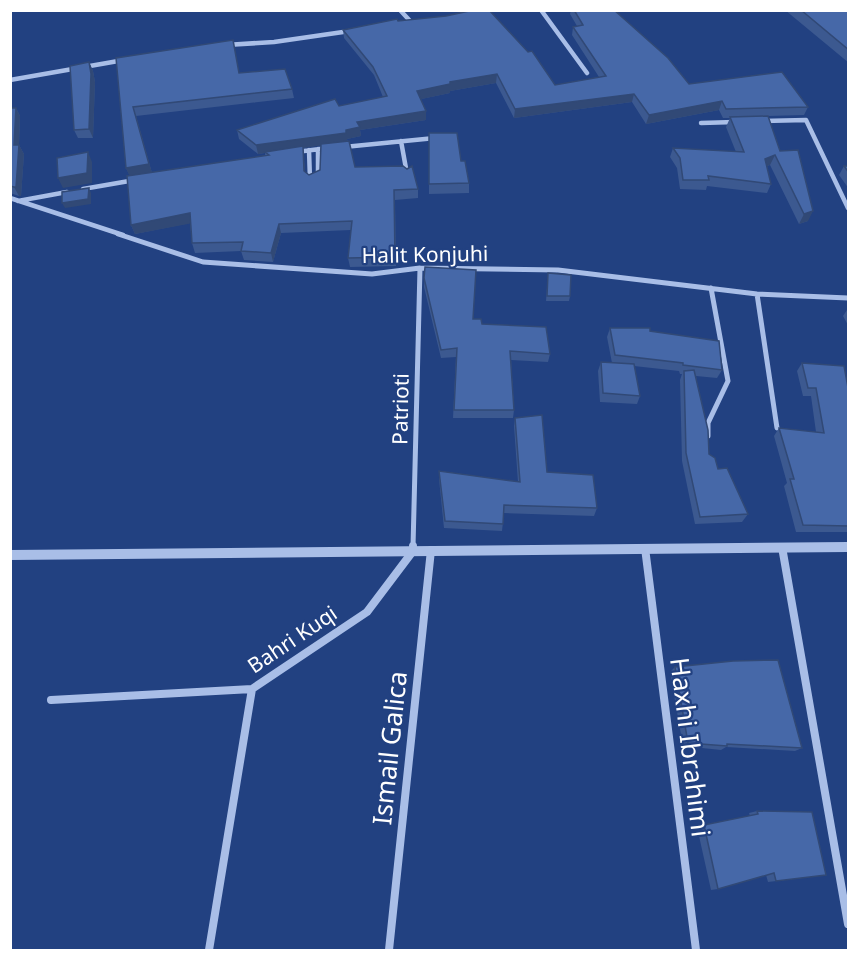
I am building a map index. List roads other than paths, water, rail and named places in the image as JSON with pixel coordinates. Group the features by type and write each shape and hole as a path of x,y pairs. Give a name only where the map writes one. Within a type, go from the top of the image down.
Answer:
{"street":[{"path":"400,10 411,22"},
{"path":"541,10 587,73"},
{"path":"400,24 417,21"},
{"path":"217,46 274,42 356,30"},
{"path":"10,80 126,60"},
{"path":"759,121 806,120 849,208"},
{"path":"701,123 736,122"},
{"path":"342,147 441,137"},
{"path":"401,141 407,174"},
{"path":"295,152 330,148"},
{"path":"318,149 318,178"},
{"path":"309,150 310,180"},
{"path":"18,201 145,179"},
{"name":"Halit Konjuhi","path":"10,198 203,262 372,274 420,268 558,270 757,294 849,298"},
{"name":"Patrioti","path":"413,550 420,268"},
{"path":"708,442 708,423 728,381 711,288"},
{"path":"757,294 777,428"},
{"path":"782,547 849,924"},
{"path":"10,555 849,547"},
{"name":"Haxhi Ibrahimi","path":"645,548 696,951"},
{"name":"Bahri Kuqi","path":"51,699 252,689 368,612 413,550"},
{"name":"Ismail Galica","path":"389,951 431,550"},
{"path":"209,951 252,689"}]}
